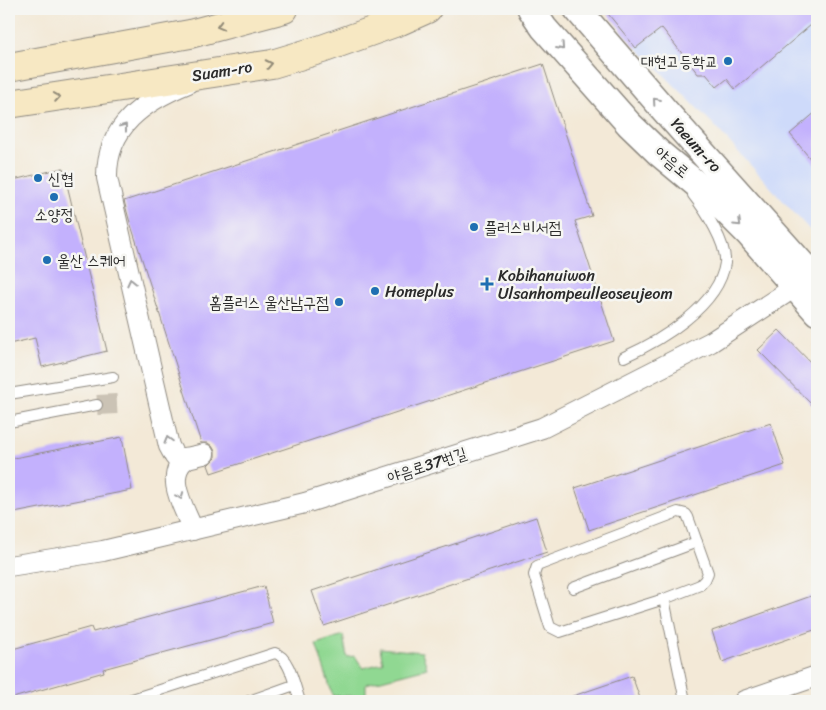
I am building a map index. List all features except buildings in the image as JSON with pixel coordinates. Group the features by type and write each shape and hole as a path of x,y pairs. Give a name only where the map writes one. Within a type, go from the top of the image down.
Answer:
{"main road":[{"path":"9,66 190,34 284,9"},
{"name":"Suam-ro","path":"9,104 272,64 322,50 427,9"}],"street":[{"name":"야음로","path":"531,9 544,28 629,124 659,153 682,170 748,233 807,280 817,312"},
{"name":"Yaeum-ro","path":"577,9 807,280"},
{"path":"193,530 178,495 175,480 178,468 195,456 175,457 169,446 107,178 107,162 116,136 134,113 150,101 171,90 219,73"},
{"name":"야음로37번길","path":"9,566 102,551 305,504 542,428 711,342 807,280"},
{"path":"744,701 817,676"}],"lane":[{"path":"624,357 644,348 686,320 716,290 725,263 719,236 700,204 659,153"},
{"path":"9,394 113,377"},
{"path":"9,422 97,405"},
{"path":"678,512 686,514 688,517 708,573 700,585 664,599 560,632 550,626 534,572 540,564 678,512"},
{"path":"573,588 697,542"},
{"path":"664,599 685,701"},
{"path":"126,701 275,653 280,655 287,663 300,701"},
{"path":"249,701 294,685"}],"shaded area":[{"path":"605,9 817,9 817,238 712,123 628,39"}],"green space":[{"path":"343,635 347,657 355,656 363,668 383,663 380,648 422,652 427,668 366,684 366,696 333,696 316,644"}],"tunnel":[{"path":"97,405 117,404"}],"place":[{"name":"대현고등학교","path":"728,61"},
{"name":"신협","path":"38,178"},
{"name":"소양정","path":"54,197"},
{"name":"플러스비서점","path":"474,227"},
{"name":"울산 스퀘어","path":"47,260"},
{"name":"Kobihanuiwon Ulsanhompeulleoseujeom","path":"487,284"},
{"name":"Homeplus","path":"375,291"},
{"name":"홈플러스 울산남구점","path":"339,302"}]}
